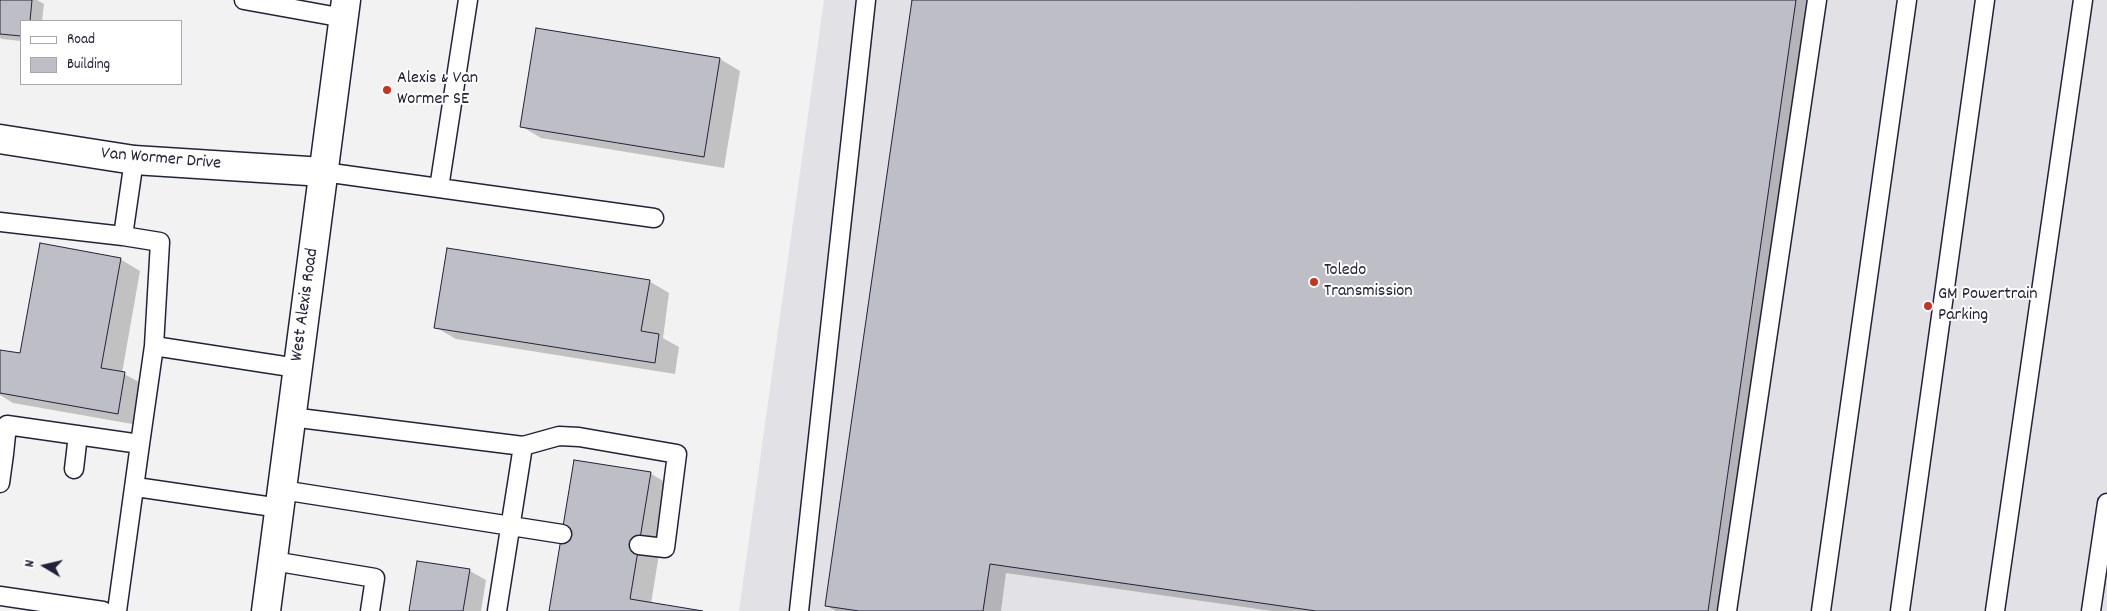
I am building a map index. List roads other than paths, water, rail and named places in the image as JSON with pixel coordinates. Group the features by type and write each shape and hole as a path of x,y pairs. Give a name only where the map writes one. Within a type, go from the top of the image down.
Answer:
{"main road":[{"name":"West Alexis Road","path":"266,611 345,9"},
{"name":"Van Wormer Drive","path":"0,139 134,160 324,172"}],"lane":[{"path":"244,0 345,9"},
{"path":"439,188 468,0"},
{"path":"799,611 866,0"},
{"path":"1727,611 1817,0"},
{"path":"1821,611 1908,0"},
{"path":"1900,611 1985,0"},
{"path":"1995,611 2083,0"},
{"path":"123,236 134,160"},
{"path":"324,172 654,218"},
{"path":"0,222 160,242 154,346 136,487 117,611"},
{"path":"154,346 297,368"},
{"path":"291,417 524,446 558,436 579,437 677,454 665,548 638,544"},
{"path":"0,483 4,424 140,444"},
{"path":"74,469 78,435"},
{"path":"496,611 524,446"},
{"path":"136,487 281,499 510,525 562,534"},
{"path":"2091,611 2107,504"},
{"path":"273,561 375,578 370,611"},
{"path":"0,596 53,597 103,611"}],"place":[{"name":"Alexis & Van Wormer SE","path":"387,90"},
{"name":"Toledo Transmission","path":"1314,282"},
{"name":"GM Powertrain Parking","path":"1928,306"}]}
